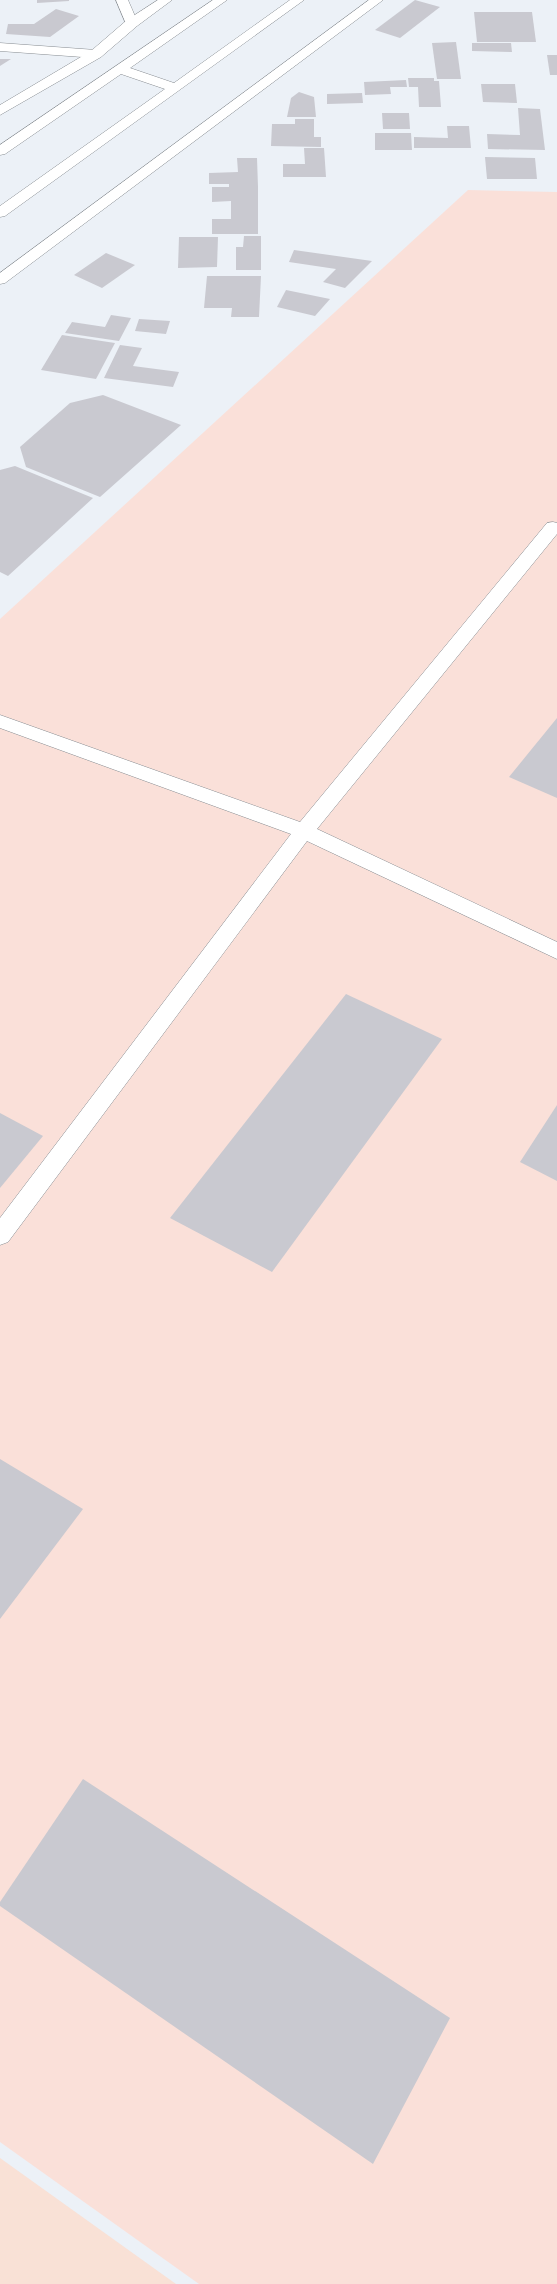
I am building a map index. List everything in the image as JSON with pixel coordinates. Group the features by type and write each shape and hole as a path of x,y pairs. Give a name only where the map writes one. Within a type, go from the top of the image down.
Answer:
{"street":[{"path":"122,0 132,23"},
{"path":"0,112 96,54 132,23 166,0"},
{"path":"0,151 221,0"},
{"path":"0,213 174,87 298,0"},
{"path":"0,280 377,0"},
{"path":"0,47 96,54"},
{"path":"118,69 174,87"},
{"path":"0,1235 304,831 553,527 557,529"},
{"path":"0,721 304,831 557,950"}],"shaded area":[{"path":"468,190 557,192 557,2284 199,2284 0,2142 0,619"},
{"path":"0,2158 176,2284 0,2284"}],"building":[{"path":"37,0 69,0 69,1 37,3"},
{"path":"415,0 440,7 400,38 375,30"},
{"path":"56,9 79,16 50,37 6,34 8,24 34,24"},
{"path":"474,12 532,12 536,42 477,42"},
{"path":"456,42 461,79 437,79 432,43"},
{"path":"472,43 511,43 512,52 472,51"},
{"path":"547,55 557,55 557,75 550,75"},
{"path":"0,59 11,59 0,66"},
{"path":"408,78 434,78 434,81 439,81 441,107 419,107 418,87 409,87"},
{"path":"406,80 407,87 390,87 391,94 365,95 364,82"},
{"path":"481,84 515,84 517,103 483,102"},
{"path":"299,92 314,97 316,117 287,117 291,98"},
{"path":"362,93 363,103 327,104 327,94"},
{"path":"518,108 540,109 545,150 488,149 487,134 520,135"},
{"path":"382,113 409,113 410,129 383,129"},
{"path":"295,119 314,119 314,137 321,137 321,147 271,146 272,124 295,124"},
{"path":"447,126 469,126 471,148 414,148 414,137 448,138"},
{"path":"375,133 411,133 412,150 375,150"},
{"path":"304,148 324,148 326,177 283,177 283,164 305,164"},
{"path":"485,157 535,158 537,179 487,179"},
{"path":"237,158 257,158 258,234 212,234 212,219 231,219 231,201 212,202 212,187 229,187 229,184 209,184 209,173 238,172"},
{"path":"244,236 261,236 261,270 236,270 236,247 243,247"},
{"path":"179,237 218,237 217,267 178,268"},
{"path":"294,250 372,261 345,288 323,282 336,269 289,262"},
{"path":"106,253 135,265 102,288 74,275"},
{"path":"207,276 261,276 259,317 231,317 232,308 204,308"},
{"path":"286,290 330,299 315,316 277,307"},
{"path":"111,315 131,318 119,341 65,333 72,322 105,327"},
{"path":"139,319 170,321 166,334 135,331"},
{"path":"62,335 115,343 96,379 41,370"},
{"path":"120,345 142,348 133,366 179,372 173,387 104,378"},
{"path":"103,395 181,425 100,497 26,467 20,447 70,403"},
{"path":"15,466 93,498 8,576 0,572 0,470"},
{"path":"557,718 557,798 509,777"},
{"path":"346,994 442,1039 272,1272 170,1218"},
{"path":"557,1105 557,1181 520,1162"},
{"path":"0,1113 43,1136 0,1188"},
{"path":"0,1459 83,1509 0,1619"},
{"path":"83,1779 450,2018 373,2164 0,1906 0,1902"}]}
